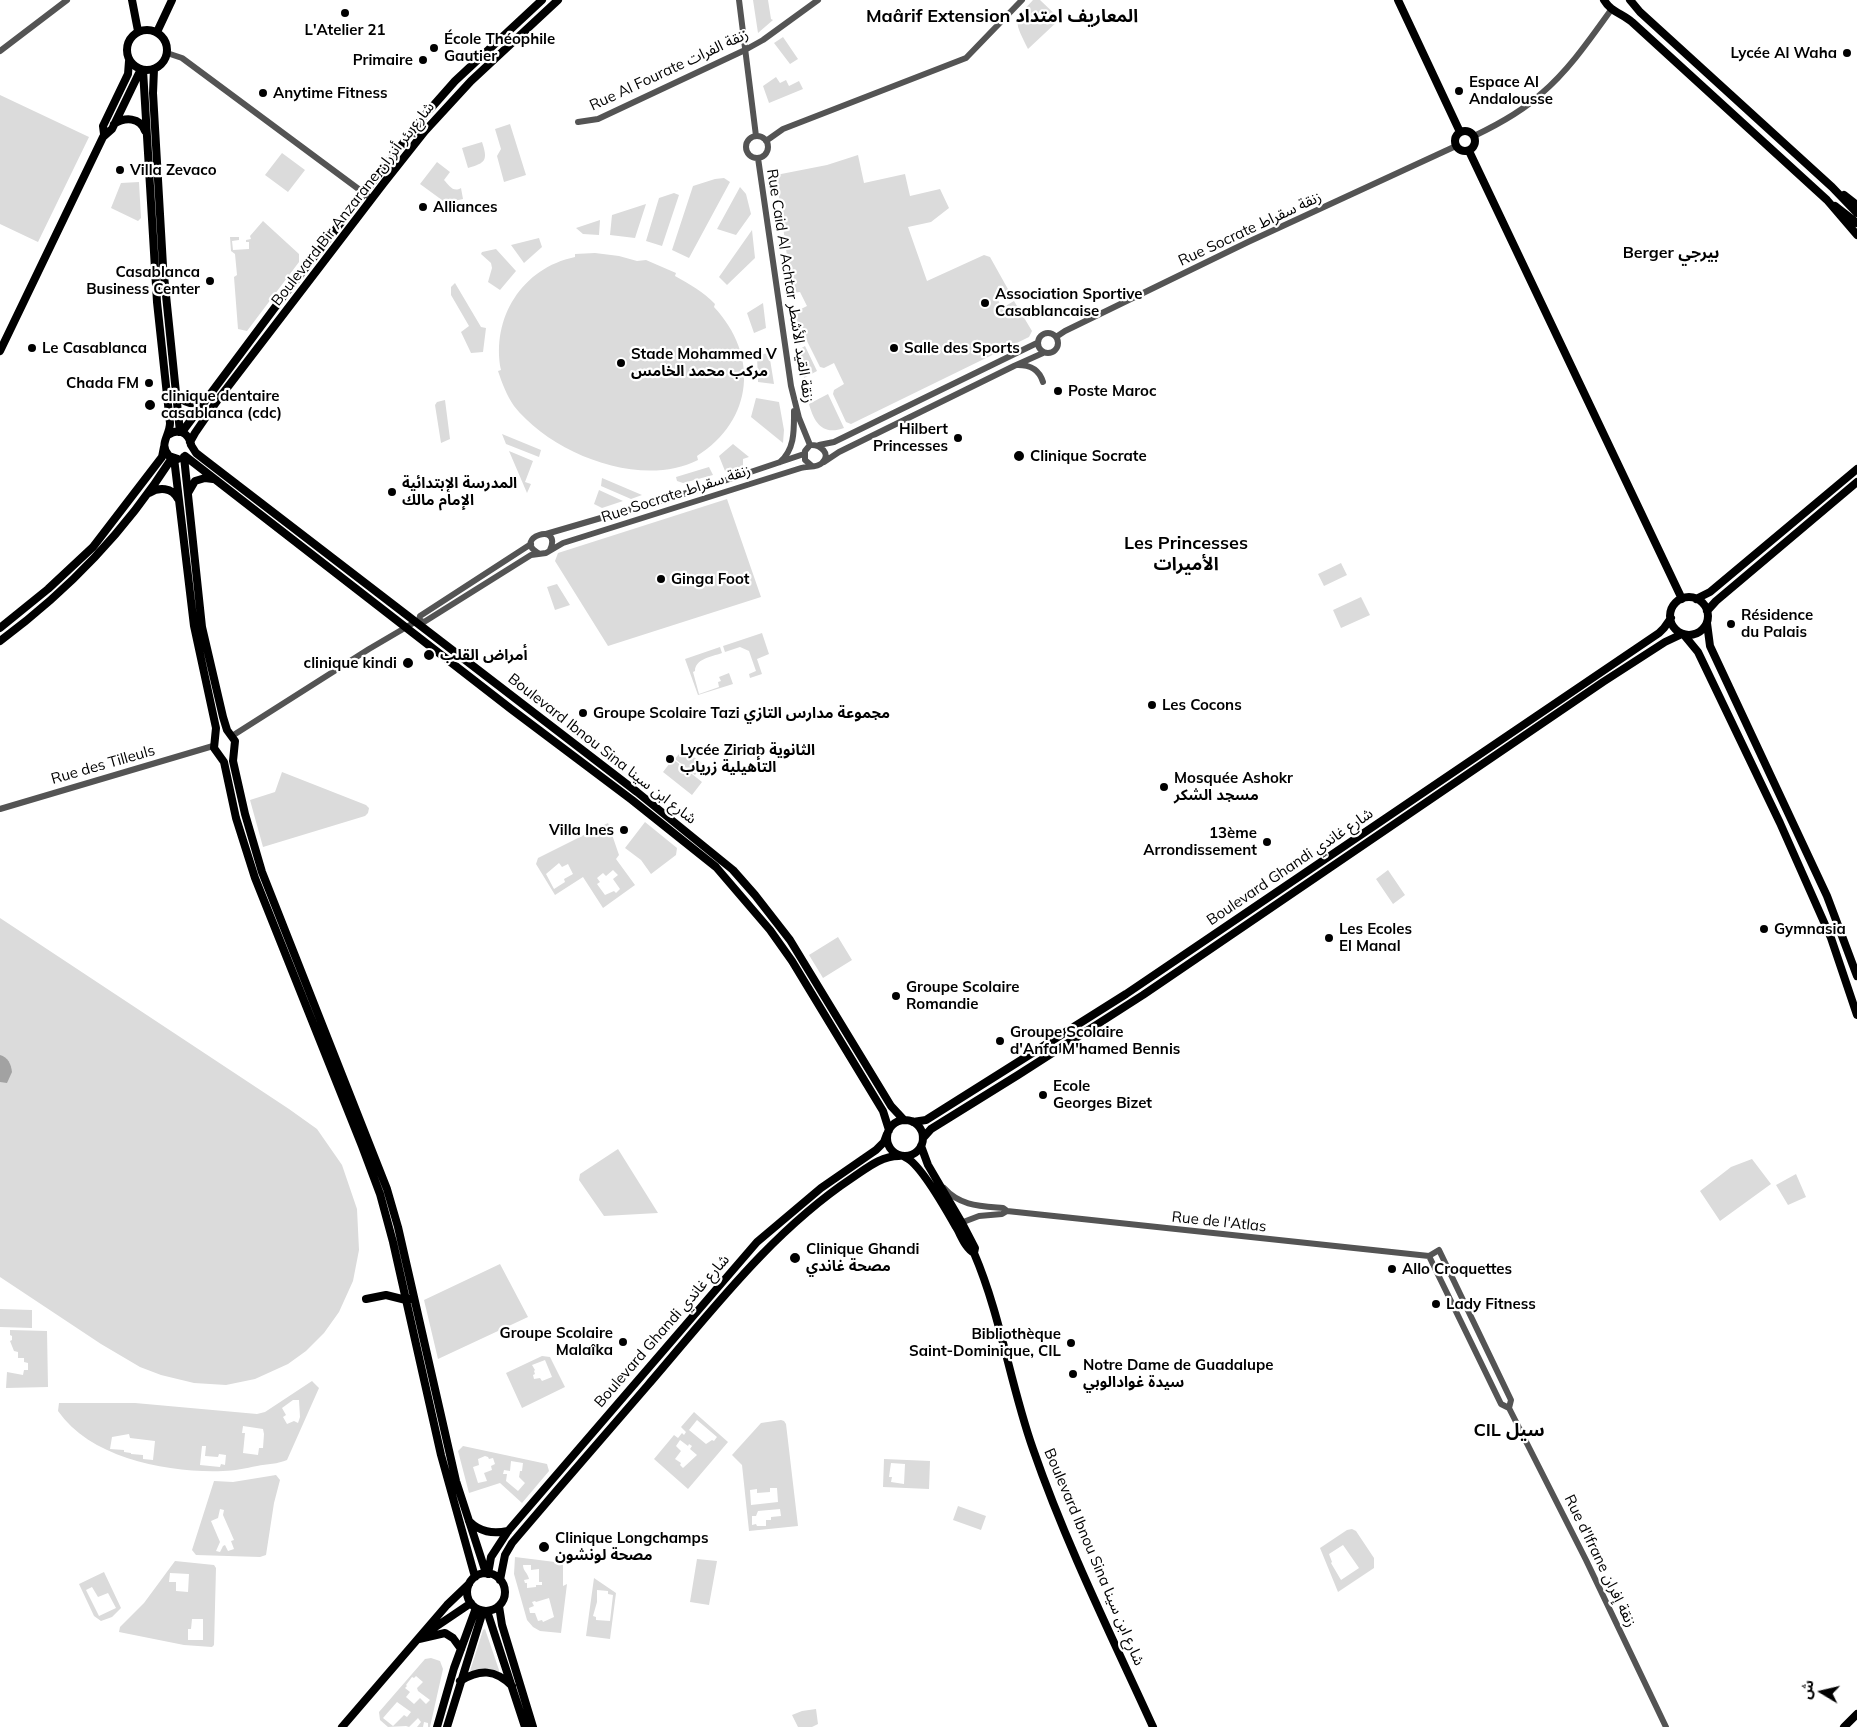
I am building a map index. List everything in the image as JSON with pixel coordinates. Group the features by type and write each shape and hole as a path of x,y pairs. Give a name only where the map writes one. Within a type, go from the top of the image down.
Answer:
{"main road":[{"path":"132,0 138,31"},
{"path":"156,32 172,0"},
{"name":"Boulevard Bir Anzarane شارع بئر أنزران","path":"181,432 397,149 444,92 542,0"},
{"name":"Boulevard Bir Anzarane شارع بئر أنزران","path":"190,444 195,432 208,414 406,154 458,94 558,0"},
{"path":"1398,0 1460,132"},
{"path":"1615,11 1626,7 1630,0 1640,12 1832,186 1857,205"},
{"path":"1605,1 1638,28 1827,200 1857,235"},
{"path":"104,134 103,126 128,74 130,60 127,45 130,38 138,31 148,29 156,32 165,41 167,52 164,62 154,69 142,70 130,60"},
{"path":"154,69 153,93 163,266 175,392 181,432"},
{"path":"0,352 104,134 112,129 142,70"},
{"path":"0,628 48,589 93,547 162,457 164,442 168,435 170,423 157,302 142,70"},
{"path":"114,124 123,120 135,120 143,126 146,135"},
{"path":"1468,131 1474,136 1474,144 1469,151 1461,151 1456,146 1455,138 1460,132 1468,131"},
{"path":"1469,151 1682,599"},
{"path":"1832,186 1857,213"},
{"path":"1827,200 1857,223"},
{"path":"175,392 180,398 188,402 196,404 204,401"},
{"path":"164,447 166,454 173,458 184,456 190,450 188,436 181,432 174,432 168,435"},
{"name":"Boulevard Ibnou Sina شارع ابن سينا","path":"190,444 201,457 417,621 637,792 732,870 752,890 790,940 891,1106 904,1120"},
{"path":"184,456 204,634 222,717 236,744 233,761 240,795 262,872 384,1181 396,1220 441,1455 475,1577"},
{"name":"Boulevard Ibnou Sina شارع ابن سينا","path":"184,456 686,842 726,878 770,930 792,961 882,1111 888,1132"},
{"path":"0,641 51,602 82,571 115,536 173,458"},
{"path":"173,458 194,626 215,722 213,746 225,766 236,818 255,878 380,1194 410,1299 467,1520 487,1573 500,1580 503,1585 504,1595 499,1606 502,1625 533,1727"},
{"path":"1696,599 1710,592 1857,469"},
{"path":"187,495 195,481 205,478 214,480"},
{"path":"1857,482 1716,601 1708,612 1707,623 1710,646 1826,896 1857,976"},
{"path":"146,495 154,490 165,489 174,493 179,501"},
{"path":"1708,612 1703,604 1696,599 1688,598 1682,599 1674,606 1671,618 1675,629 1683,634 1698,652 1780,823 1838,956 1857,1015"},
{"name":"Boulevard Ghandi شارع غاندي","path":"913,1122 926,1120 1126,994 1658,633 1668,624 1671,618"},
{"path":"1683,634 1698,634 1707,623"},
{"name":"Boulevard Ghandi شارع غاندي","path":"922,1142 931,1128 1137,999 1603,682 1665,642 1683,634"},
{"path":"215,737 222,733 231,735"},
{"path":"218,754 226,756 234,750"},
{"path":"904,1120 913,1122 921,1129 922,1142 914,1154 902,1156 894,1153 889,1146 888,1132 895,1123 904,1120"},
{"name":"Boulevard Ghandi شارع غاندي","path":"487,1573 491,1557 508,1531 757,1242 821,1188 878,1148 888,1132"},
{"name":"Boulevard Ibnou Sina شارع ابن سينا","path":"922,1142 924,1156 959,1224 969,1250 974,1253 989,1290 1018,1403 1063,1528 1153,1727"},
{"name":"Boulevard Ibnou Sina شارع ابن سينا","path":"902,1156 917,1165 959,1224"},
{"name":"Boulevard Ghandi شارع غاندي","path":"500,1580 505,1556 512,1543 769,1247 810,1209 846,1182 882,1159 902,1156"},
{"path":"366,1299 386,1295 410,1299"},
{"path":"467,1520 476,1528 486,1532 508,1531"},
{"path":"342,1727 447,1605 475,1577 487,1573"},
{"path":"469,1584 467,1594 479,1608 512,1686 525,1727"},
{"path":"419,1639 444,1620 479,1608 499,1606"},
{"path":"437,1727 461,1649 479,1608"},
{"path":"447,1727 479,1608"},
{"path":"419,1639 445,1633 453,1638 461,1649"},
{"path":"460,1681 477,1672 486,1672 503,1678 512,1686"},
{"path":"1844,1727 1857,1714"}],"street":[{"path":"0,50 68,0"},
{"path":"739,0 756,136"},
{"name":"Rue Al Fourate زنقة الفرات","path":"578,122 598,119 745,50 818,0"},
{"path":"766,141 783,129 966,58 1022,0"},
{"path":"1474,136 1514,114 1548,88 1615,11"},
{"path":"167,52 182,58 372,199"},
{"path":"756,136 762,137 766,141 767,152 763,156 758,158 750,155 747,148 749,140 756,136"},
{"name":"Rue Socrate زنقة سقراط","path":"1056,337 1248,242 1456,146"},
{"name":"Rue Caid Al Achtar زنقة القيد الأشطر","path":"758,158 794,404 810,445"},
{"path":"1045,334 1051,334 1056,337 1058,343 1055,351 1049,354 1044,353 1014,366 839,452 818,466 812,466 805,460 804,454 810,445 834,442 1037,343 1040,337 1045,334"},
{"path":"1037,343 1040,350 1044,353"},
{"path":"1014,366 1026,365 1034,368 1040,373 1043,382"},
{"path":"779,463 787,455 791,447 794,404"},
{"path":"819,445 825,454 823,462"},
{"name":"Rue Socrate زنقة سقراط","path":"546,534 661,501 804,454"},
{"name":"Rue Socrate زنقة سقراط","path":"550,550 563,543 812,466"},
{"path":"661,501 664,511"},
{"path":"231,735 417,621 420,616 531,544 536,535 546,534 552,542 550,550 544,554 538,553 532,548 531,544"},
{"path":"417,621 424,622 538,553"},
{"name":"Rue des Tilleuls","path":"0,809 213,746"},
{"name":"Rue de l'Atlas","path":"937,1181 959,1201 974,1205 1003,1208 1006,1211 1429,1256"},
{"name":"Rue de l'Atlas","path":"959,1224 979,1216 1002,1214 1006,1211"},
{"name":"Rue d'Ifrane زنقة إفران","path":"1508,1408 1511,1400 1439,1250 1429,1256 1501,1404 1508,1408 1586,1560 1666,1727"}],"shaded area":[{"path":"753,0 768,0 771,19 773,20 758,33"},
{"path":"1033,0 1040,0 1060,19 1028,49 1020,33 1018,23 1022,13"},
{"path":"783,37 798,59 790,64 774,43"},
{"path":"776,77 780,83 786,80 789,86 799,81 803,89 769,103 763,86"},
{"path":"0,95 89,137 38,242 0,224"},
{"path":"510,124 526,175 504,182 497,156 501,149 495,129"},
{"path":"482,142 485,153 484,160 468,168 462,148"},
{"path":"282,153 305,170 288,192 265,175"},
{"path":"858,155 864,183 905,174 910,196 940,189 949,208 931,222 908,227 927,281 984,255 990,257 1009,291 997,298 1002,308 1014,301 1032,331 1029,337 851,424 846,422 833,394 834,390 844,384 834,363 824,368 820,367 807,341 799,345 795,316 797,311 807,306 800,292 792,293 776,175 827,165"},
{"path":"437,162 450,172 444,180 453,189 461,188 463,199 446,203 420,184"},
{"path":"724,178 730,182 689,258 672,250 693,186"},
{"path":"139,182 141,218 138,221 111,208 121,183"},
{"path":"740,187 746,194 751,214 736,235 717,229"},
{"path":"674,193 679,195 662,246 646,241 659,198"},
{"path":"646,204 635,238 610,235 612,215"},
{"path":"600,220 599,235 583,234 576,228"},
{"path":"263,221 299,254 299,262 247,331 238,329 234,277 237,275 235,254 231,251 230,237 239,237 239,240 232,241 233,250 249,249 249,242 246,242 246,240 251,239 250,236"},
{"path":"752,230 755,258 727,285 719,277"},
{"path":"539,238 542,247 524,263 511,245"},
{"path":"496,249 516,271 500,290 488,282 492,268 491,263 481,254 482,252"},
{"name":"Stade Mohammed V مركب محمد الخامس","path":"595,253 619,256 637,261 646,260 676,273 675,276 696,288 715,304 714,307 729,326 738,345 743,366 744,386 739,406 730,424 716,441 697,456 698,460 675,468 651,471 599,462 574,452 551,439 530,423 514,406 507,394 498,371 501,370 499,351 501,332 506,314 514,298 540,272 556,263 575,257 575,254"},
{"path":"455,283 481,327 486,328 483,352 471,353 461,332 469,326 451,295 451,287"},
{"path":"763,303 766,328 754,333 747,313"},
{"path":"805,346 817,371 804,378 800,349"},
{"path":"769,353 774,384 758,382 757,355"},
{"path":"828,394 844,428 836,430 825,429 816,422 813,416 809,404"},
{"path":"756,398 779,402 784,430 783,443 751,417"},
{"path":"445,400 450,439 441,443 435,405 437,402"},
{"path":"502,434 541,450 539,457 506,444"},
{"path":"733,444 749,457 743,459 743,466 725,471 719,456"},
{"path":"509,451 533,461 525,482 531,484 527,493"},
{"path":"709,467 713,475 683,483 677,481 676,477"},
{"path":"602,478 642,495 631,499 601,486"},
{"path":"599,490 623,501 602,508 594,504"},
{"name":"Ginga Foot","path":"727,499 761,597 608,646 555,561 558,553"},
{"path":"1341,563 1347,575 1324,586 1318,574"},
{"path":"557,584 570,605 555,610 547,587"},
{"path":"1361,597 1370,615 1341,628 1333,610"},
{"path":"762,633 769,654 757,659 762,674 750,678 749,674 756,671 749,651 740,647 725,652 723,646"},
{"path":"720,647 722,653 701,661 693,672 699,694 719,687 718,682 721,681 719,677 729,673 733,684 698,695 685,659"},
{"path":"683,749 703,764 695,775 675,759"},
{"path":"673,759 702,782 692,795 663,772"},
{"path":"282,772 366,805 369,808 368,813 365,816 263,847 250,800 275,792"},
{"path":"645,822 677,848 676,855 651,874 641,860 625,848"},
{"path":"608,823 619,855 616,859 635,885 603,908 583,877 555,895 536,864 538,858","holes":["559,863 562,867 568,864 573,874 564,879 565,882 554,889 546,874","613,870 618,875 613,879 620,889 616,893 614,891 605,895 597,884 600,882 597,878 603,873 606,876"]},
{"path":"1388,870 1405,895 1393,904 1376,879"},
{"path":"0,918 317,1129 342,1165 357,1209 359,1250 353,1281 339,1312 324,1333 306,1351 288,1364 255,1379 226,1385 194,1383 161,1375 140,1367 101,1344 0,1277"},
{"path":"838,937 852,960 823,978 809,955"},
{"path":"0,1055 9,1061 11,1066 12,1072 7,1083 0,1082"},
{"path":"618,1149 658,1213 604,1216 579,1180 580,1174"},
{"path":"1752,1159 1771,1184 1720,1221 1700,1191 1731,1167"},
{"path":"1796,1174 1806,1197 1788,1205 1776,1185"},
{"path":"500,1264 528,1317 438,1359 424,1300"},
{"path":"0,1309 32,1310 32,1328 0,1327"},
{"path":"10,1330 47,1331 48,1387 6,1388 7,1372 23,1375 24,1370 28,1370 28,1363 24,1362 24,1358 18,1358 18,1352 14,1351 10,1341 12,1336 10,1335"},
{"path":"542,1356 550,1357 565,1387 522,1408 506,1373","holes":["545,1360 552,1377 542,1381 540,1378 534,1379 535,1370 532,1365"]},
{"path":"312,1381 319,1388 287,1460 231,1470 202,1471 156,1466 110,1452 90,1441 72,1427 58,1411 59,1403 135,1403 257,1414 265,1412","holes":["293,1400 299,1400 300,1417 298,1423 294,1421 287,1424 283,1417 286,1415 282,1408","243,1426 263,1429 263,1448 259,1448 258,1455 243,1453 245,1433 242,1433","129,1434 130,1438 155,1441 153,1460 143,1459 143,1455 131,1454 124,1452 124,1450 110,1449 112,1437","202,1446 206,1446 205,1456 218,1457 219,1454 226,1455 225,1465 221,1464 220,1467 200,1465"]},
{"path":"694,1412 728,1442 688,1489 654,1459 674,1435 678,1438 682,1433 684,1435 686,1432 681,1427","holes":["697,1420 717,1437 714,1441 712,1440 706,1444 689,1430","680,1440 688,1446 689,1444 692,1446 690,1449 697,1455 683,1468 680,1465 681,1463 675,1459 681,1451 676,1446"]},
{"path":"781,1420 786,1424 798,1526 749,1531 742,1465 732,1455 761,1423","holes":["770,1488 777,1488 778,1502 751,1505 750,1490 757,1489 757,1493 770,1492","780,1509 781,1516 771,1517 771,1520 766,1520 766,1526 752,1525 752,1516 756,1516 758,1511"]},
{"path":"463,1446 547,1464 549,1471 522,1503 500,1483 469,1493 458,1451","holes":["485,1456 489,1459 493,1458 495,1464 491,1466 492,1470 484,1473 487,1481 478,1483 473,1467 479,1465 478,1459","511,1461 523,1463 519,1477 525,1483 518,1491 506,1481 507,1474 503,1474 504,1470 510,1471"]},
{"path":"884,1459 930,1461 929,1489 883,1487","holes":["891,1463 905,1464 904,1484 891,1482 892,1477 889,1477"]},
{"path":"276,1475 280,1480 274,1503 266,1555 260,1557 196,1555 192,1550 214,1481 233,1482","holes":["220,1509 224,1510 223,1515 234,1540 231,1541 234,1549 228,1551 225,1545 220,1552 216,1551 220,1542 211,1521 218,1518"]},
{"path":"958,1506 986,1516 981,1530 953,1520"},
{"path":"1352,1529 1356,1531 1374,1558 1374,1568 1338,1592 1320,1548 1347,1530","holes":["1343,1545 1359,1568 1341,1580 1331,1563 1329,1554"]},
{"path":"515,1557 563,1563 563,1586 567,1584 561,1633 540,1631 527,1620 514,1574","holes":["523,1565 531,1565 531,1570 539,1569 539,1582 542,1582 542,1585 527,1588 527,1583 524,1580 529,1579","549,1598 554,1617 543,1622 542,1620 538,1621 535,1613 530,1613 529,1608 534,1606 532,1602"]},
{"path":"697,1559 717,1561 709,1605 690,1602"},
{"path":"175,1561 214,1565 216,1568 214,1645 212,1647 184,1645 119,1632 120,1627 144,1603","holes":["170,1573 189,1574 188,1592 176,1591 176,1582 169,1582","192,1619 203,1619 203,1640 188,1640 188,1629 191,1629"]},
{"path":"104,1572 121,1608 112,1617 101,1621 94,1616 79,1584","holes":["92,1587 98,1597 108,1593 116,1608 99,1616 86,1590"]},
{"path":"594,1578 616,1593 610,1639 586,1636","holes":["597,1590 608,1591 608,1594 613,1595 610,1621 596,1620 596,1617 593,1616 597,1602"]},
{"path":"485,1629 499,1672 484,1669 470,1671 483,1630"},
{"path":"431,1658 440,1661 443,1669 430,1727 428,1727 428,1723 424,1722 423,1727 417,1727 421,1722 418,1718 409,1727 388,1727 380,1720 379,1712 425,1659","holes":["416,1676 423,1682 417,1688 418,1691 430,1700 426,1704 420,1698 414,1704 406,1697 410,1692 405,1688 406,1685 412,1677","397,1702 411,1712 407,1717 404,1715 393,1726 383,1718"]},
{"path":"816,1709 818,1724 812,1727 798,1727 792,1715"}],"place":[{"name":"L'Atelier 21","path":"345,13"},
{"name":"École Théophile Gautier","path":"434,48"},
{"name":"Lycée Al Waha","path":"1847,53"},
{"name":"Primaire","path":"423,60"},
{"name":"Espace Al Andalousse","path":"1459,91"},
{"name":"Anytime Fitness","path":"263,93"},
{"name":"Villa Zevaco","path":"120,170"},
{"name":"Alliances","path":"423,207"},
{"name":"Casablanca Business Center","path":"210,281"},
{"name":"Association Sportive Casablancaise","path":"985,303"},
{"name":"Le Casablanca","path":"32,348"},
{"name":"Salle des Sports","path":"894,348"},
{"name":"Stade Mohammed V مركب محمد الخامس","path":"621,363"},
{"name":"Chada FM","path":"149,383"},
{"name":"Poste Maroc","path":"1058,391"},
{"name":"clinique dentaire casablanca (cdc)","path":"150,405"},
{"name":"Hilbert Princesses","path":"958,438"},
{"name":"Clinique Socrate","path":"1019,456"},
{"name":"المدرسة الإبتدائية الإمام مالك","path":"392,492"},
{"name":"Ginga Foot","path":"661,579"},
{"name":"Résidence du Palais","path":"1731,624"},
{"name":"أمراض القلب","path":"429,655"},
{"name":"clinique kindi","path":"408,663"},
{"name":"Les Cocons","path":"1152,705"},
{"name":"Groupe Scolaire Tazi مجموعة مدارس التازي","path":"583,713"},
{"name":"Lycée Ziriab الثانوية التأهيلية زرياب","path":"670,759"},
{"name":"Mosquée Ashokr مسجد الشكر","path":"1164,787"},
{"name":"Villa Ines","path":"624,830"},
{"name":"13ème Arrondissement","path":"1267,842"},
{"name":"Gymnasia","path":"1764,929"},
{"name":"Les Ecoles El Manal","path":"1329,938"},
{"name":"Groupe Scolaire Romandie","path":"896,996"},
{"name":"Groupe Scolaire d'Anfa M'hamed Bennis","path":"1000,1041"},
{"name":"Ecole Georges Bizet","path":"1043,1095"},
{"name":"Clinique Ghandi مصحة غاندي","path":"795,1258"},
{"name":"Allo Croquettes","path":"1392,1269"},
{"name":"Lady Fitness","path":"1436,1304"},
{"name":"Groupe Scolaire Malaîka","path":"623,1342"},
{"name":"Bibliothèque Saint-Dominique, CIL","path":"1071,1343"},
{"name":"Notre Dame de Guadalupe سيدة غوادالوبي","path":"1073,1374"},
{"name":"Clinique Longchamps مصحة لونشون","path":"544,1547"}],"district":[{"name":"Maârif Extension المعاريف امتداد","path":"1002,17"},
{"name":"Berger بيرجي","path":"1671,253"},
{"name":"Les Princesses الأميرات","path":"1186,554"},
{"name":"CIL سيل","path":"1509,1431"}]}
